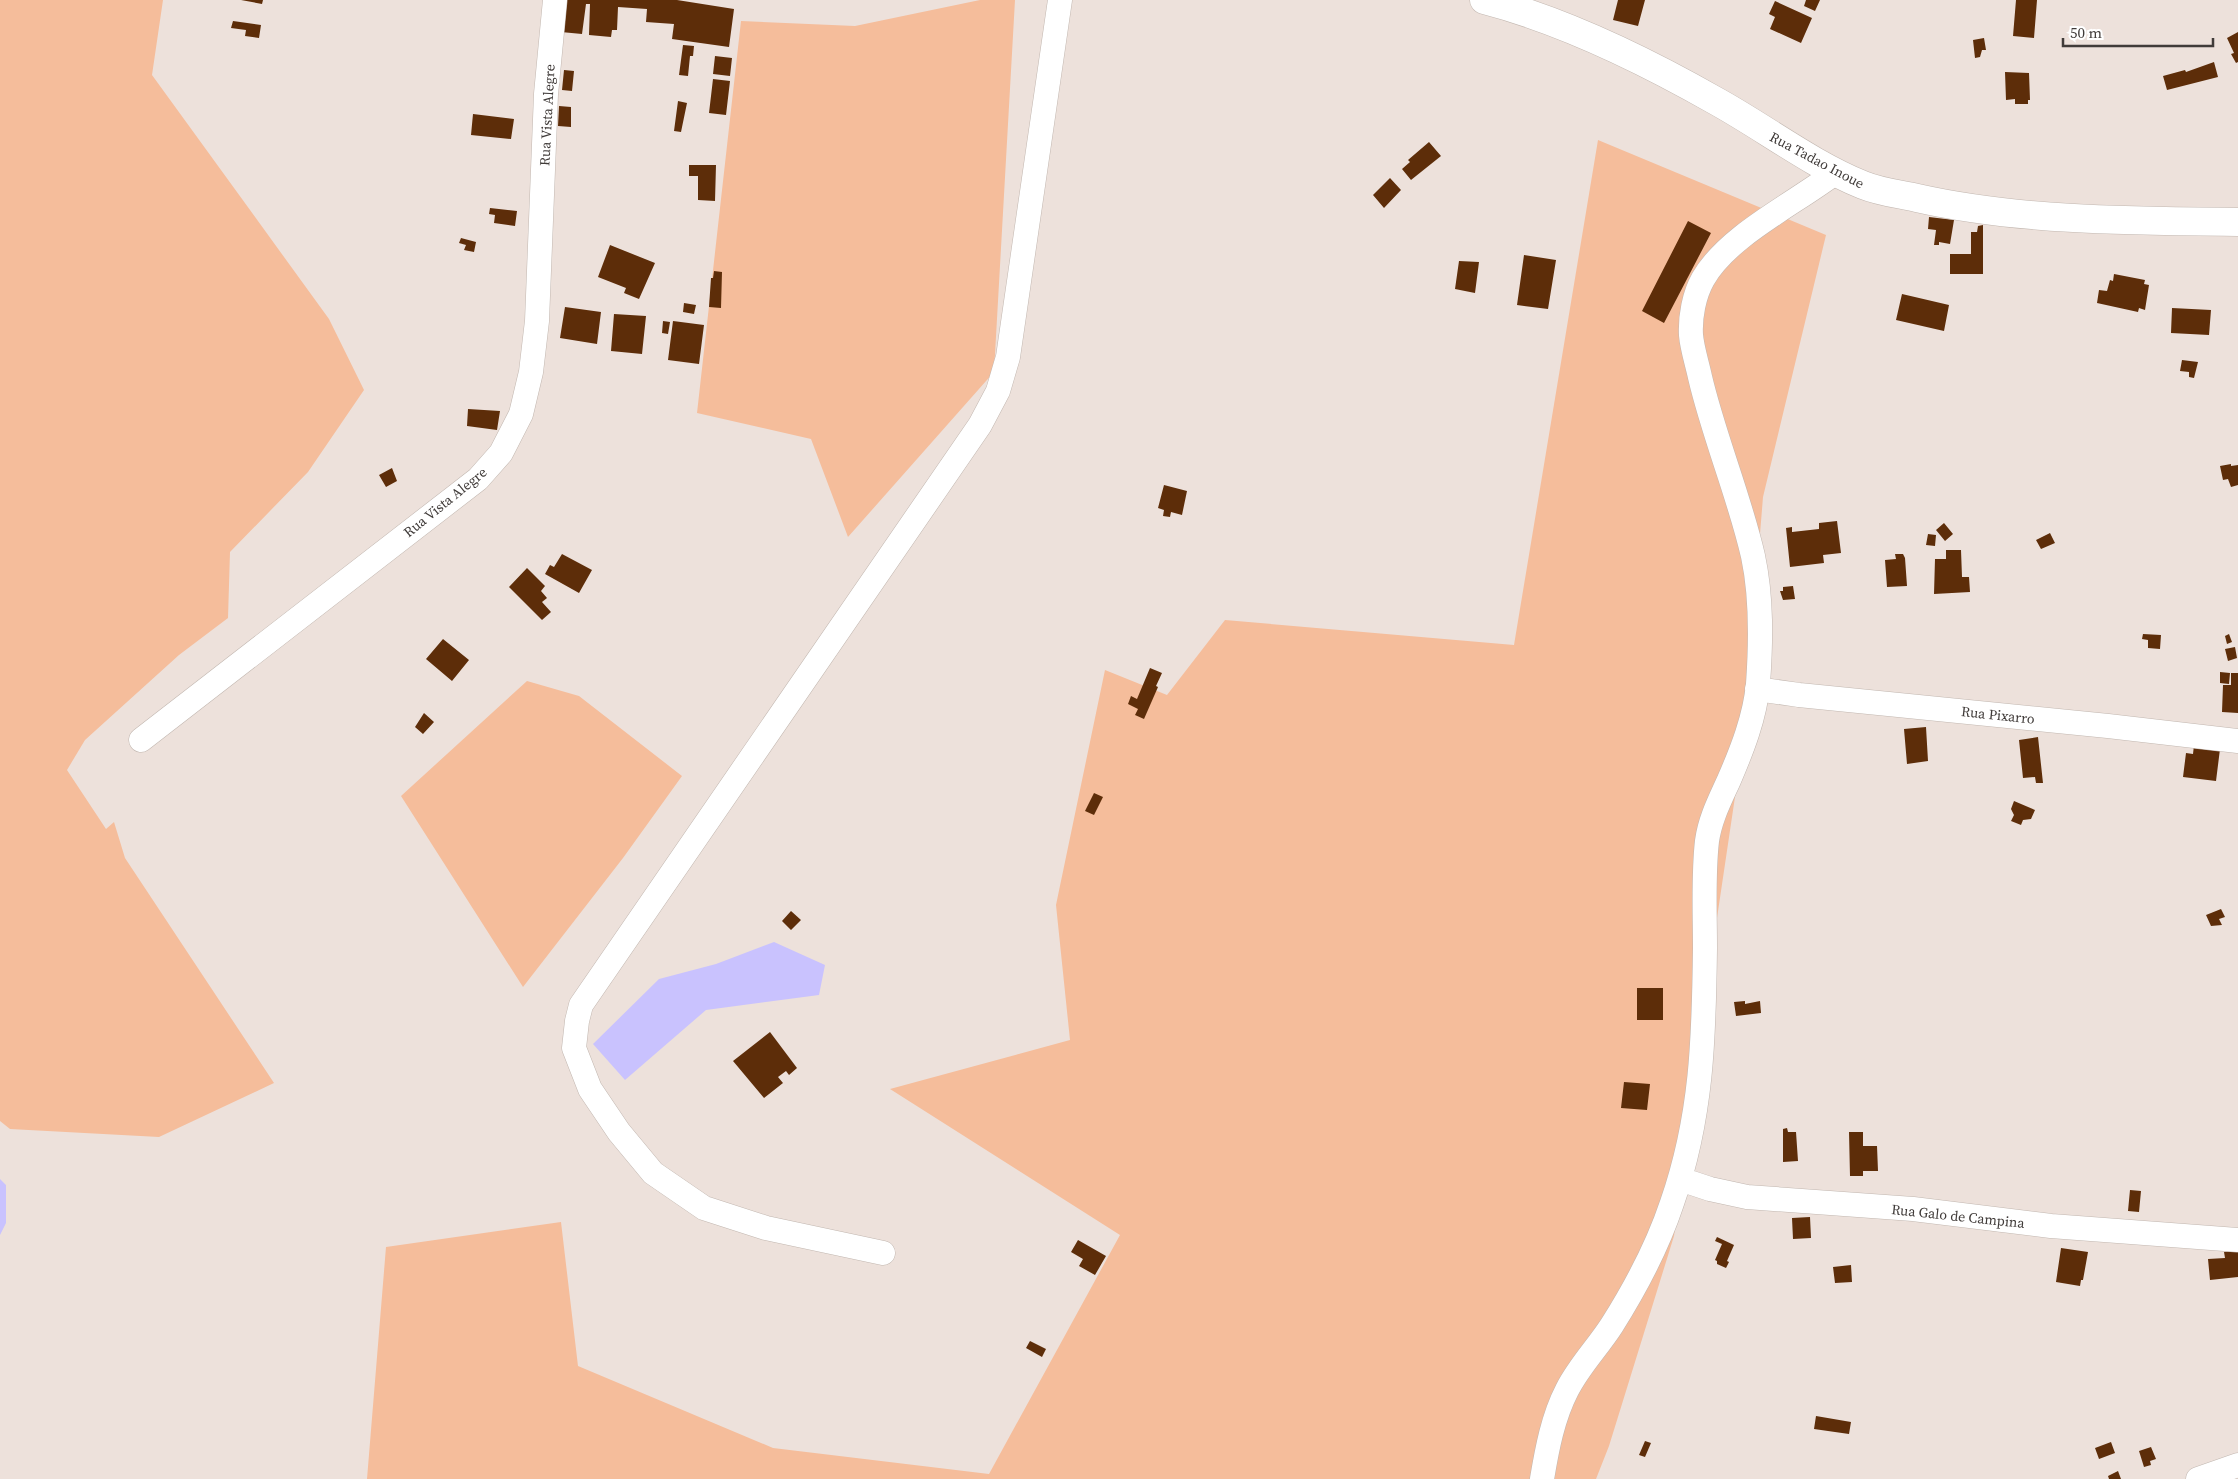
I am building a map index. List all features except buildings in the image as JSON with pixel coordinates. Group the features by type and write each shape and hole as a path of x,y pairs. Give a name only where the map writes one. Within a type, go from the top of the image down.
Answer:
{"street":[{"name":"Rua Vista Alegre","path":"142,740 478,479 501,453 521,414 531,372 537,321 546,94 555,0"},
{"path":"883,1253 766,1228 704,1208 653,1174 619,1132 590,1089 574,1048 577,1020 581,1005 975,433 998,391 1008,357 1060,0"},
{"name":"Rua Tadao Inoue","path":"1484,0 1545,20 1631,58 1716,101 1769,134 1863,186 1959,208 2133,221 2238,222"},
{"path":"1542,1479 1552,1430 1567,1390 1576,1374 1613,1324 1628,1298 1671,1206 1689,1148 1699,1094 1705,949 1704,874 1708,835 1716,807 1747,735 1757,689 1760,626 1754,560 1747,530 1706,405 1691,334 1692,313 1696,295 1703,279 1727,249 1836,172"},
{"name":"Rua Pixarro","path":"1757,689 2108,726 2238,742"},
{"name":"Rua Galo de Campina","path":"1680,1178 1710,1189 1747,1197 1913,1209 2051,1226 2238,1240"},
{"path":"2198,1479 2238,1465"}],"shaded area":[{"path":"0,0 163,0 152,75 329,319 364,390 308,472 230,552 228,618 179,655 85,740 67,770 106,829 114,822 125,858 274,1083 159,1137 10,1129 0,1121"},
{"path":"980,0 1015,0 994,372 848,537 811,439 697,413 741,21 855,26"},
{"path":"1598,140 1826,235 1763,497 1743,743 1706,992 1674,1236 1609,1446 1596,1479 367,1479 386,1247 561,1222 578,1366 773,1448 989,1474 1120,1235 890,1089 1070,1040 1056,905 1105,670 1167,695 1225,620 1514,645"},
{"path":"527,681 579,696 682,776 623,858 523,987 401,796"},
{"path":"774,942 825,965 819,995 706,1010 625,1080 593,1044 659,979 716,964"},
{"path":"0,1179 6,1185 6,1223 0,1235"}]}
